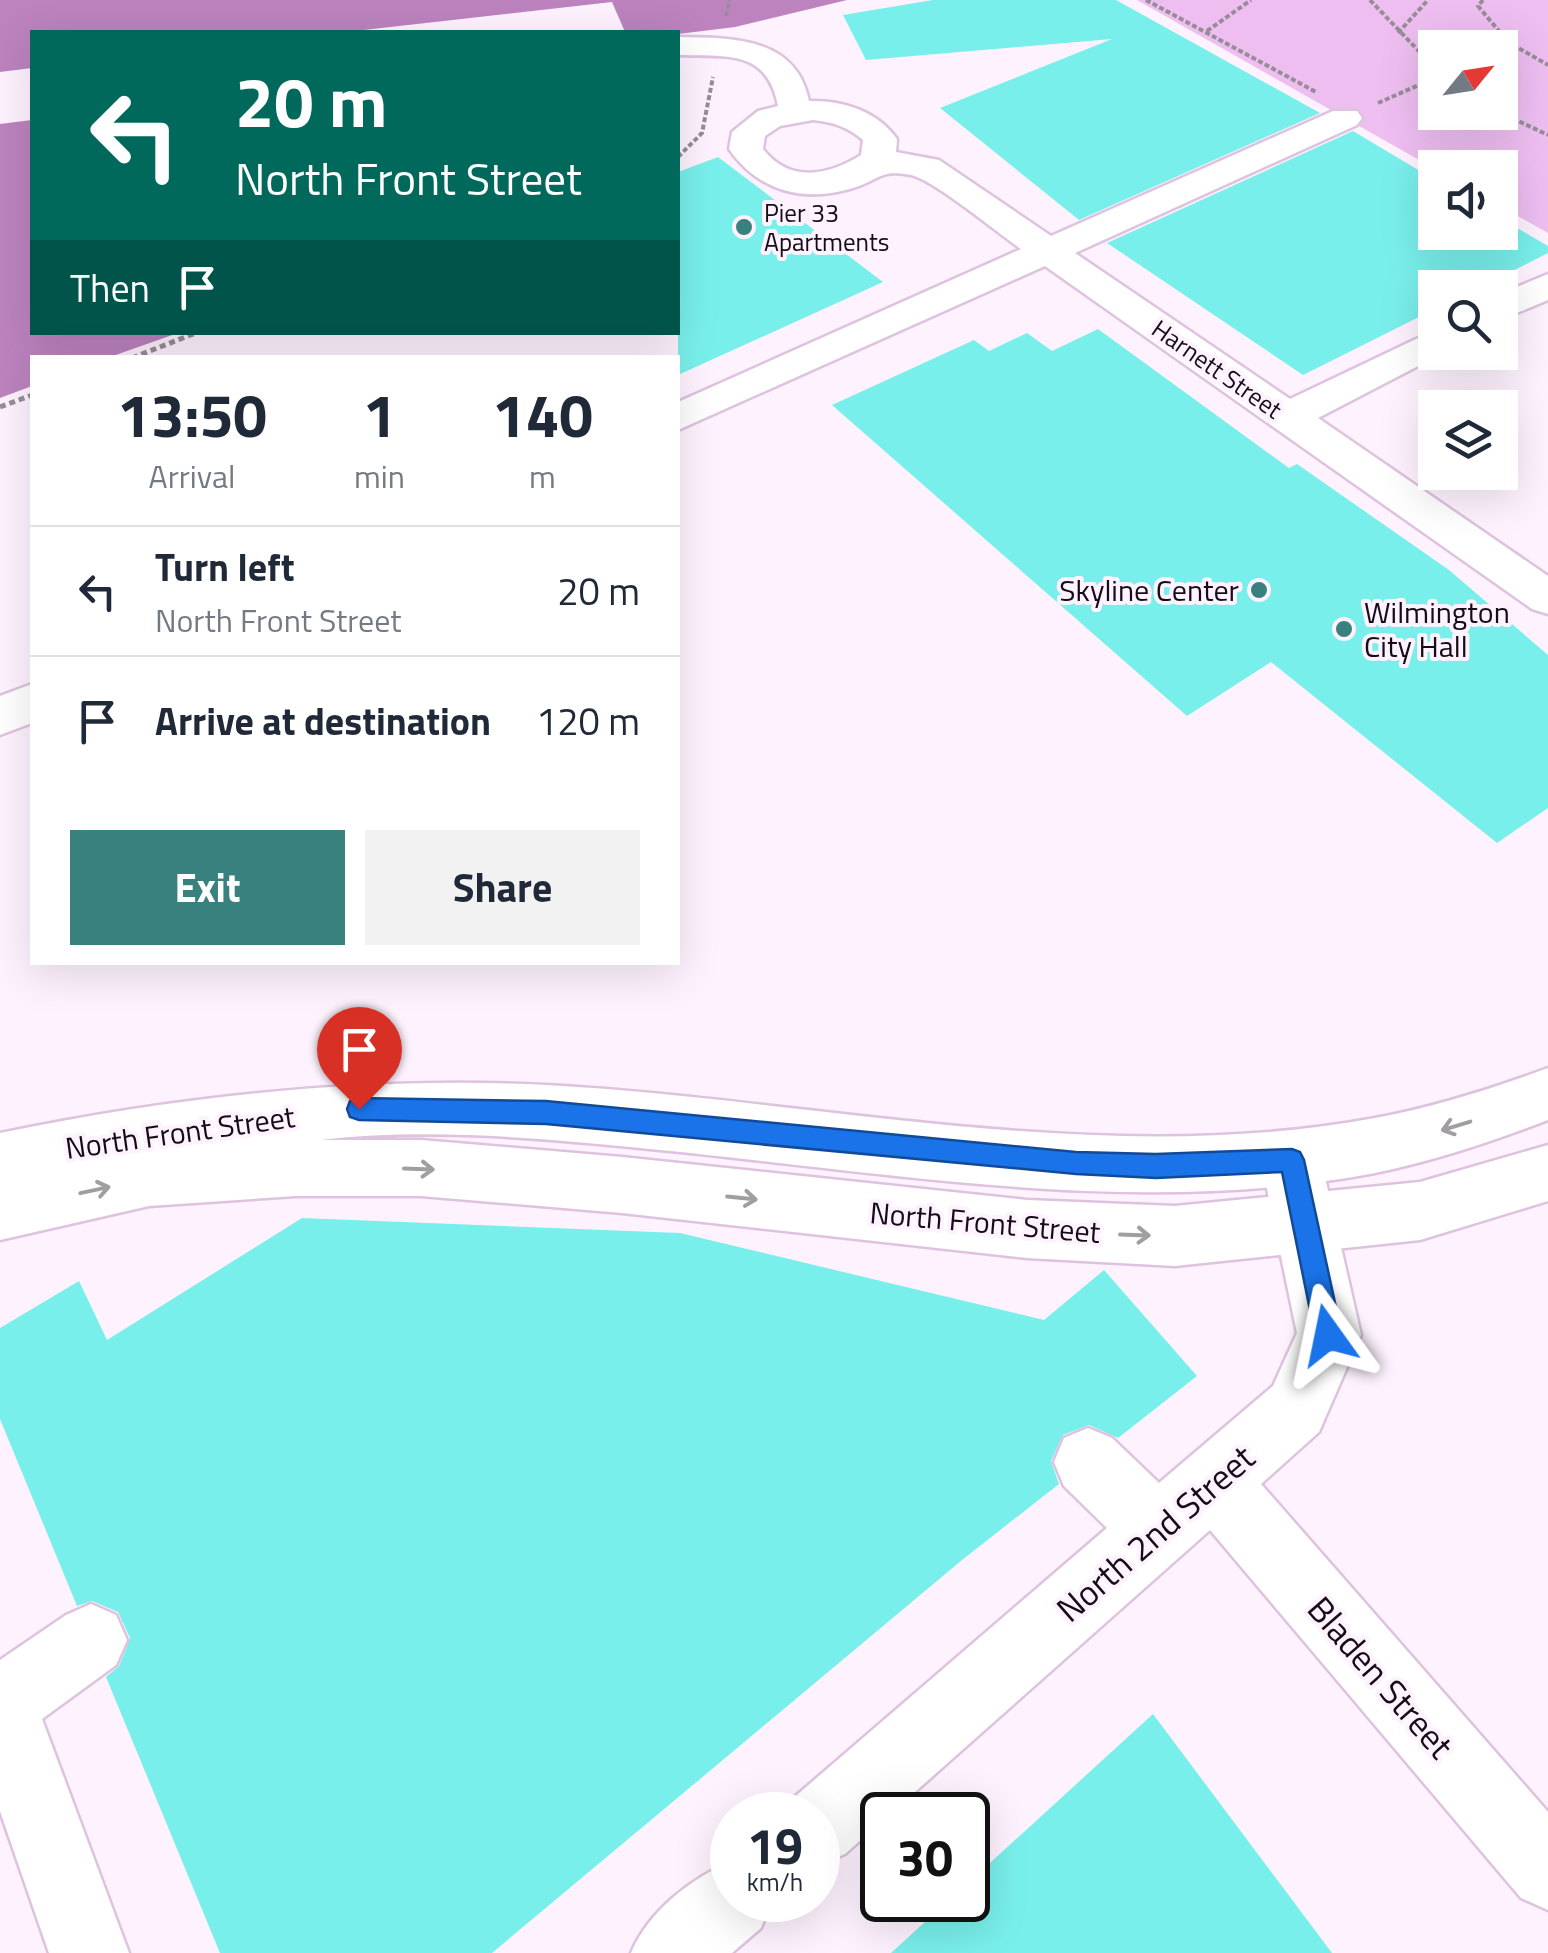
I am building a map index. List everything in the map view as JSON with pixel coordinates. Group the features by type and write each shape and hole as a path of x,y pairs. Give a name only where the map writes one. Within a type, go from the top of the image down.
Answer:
{"street":[{"path":"680,46 756,51 771,59 784,72 794,93 795,111"},
{"path":"795,111 831,111 862,121 880,139 878,160 848,179 802,183 760,170 748,160 744,147 747,135 774,116 795,111"},
{"path":"680,416 1350,116"},
{"name":"Harnett Street","path":"878,160 927,167 1548,598"},
{"path":"1518,300 1548,285"},
{"path":"1286,418 1418,351"},
{"path":"0,717 30,703"},
{"name":"North Front Street","path":"0,1161 102,1139 359,1109 546,1112 1076,1163 1156,1166 1292,1160 1395,1145 1511,1110 1548,1094"},
{"name":"North 2nd Street","path":"840,1808 1296,1409 1328,1335 1292,1160"},
{"name":"North Front Street","path":"0,1211 149,1178 296,1168 422,1168 622,1185 1027,1229 1175,1236 1305,1226 1420,1211 1548,1173"},
{"path":"1088,1462 1158,1530"},
{"name":"Bladen Street","path":"1214,1482 1548,1872"},
{"path":"90,1953 0,1705 91,1640"},
{"path":"671,1953 710,1920"}],"path":[{"path":"1146,0 1350,116 1418,86"},
{"path":"1206,32 1250,0"},
{"path":"1370,0 1418,52"},
{"path":"1398,34 1428,0"},
{"path":"1482,0 1478,6 1491,30"},
{"path":"680,156 696,146 705,132 718,47"},
{"path":"1518,51 1548,64"},
{"path":"1518,121 1548,135"},
{"path":"140,355 190,335"},
{"path":"0,407 30,396"}],"shaded area":[{"path":"0,0 847,0 735,27 680,34 680,30 624,30 612,2 364,30 30,30 30,68 0,72"},
{"path":"1137,0 1548,0 1548,233 1518,216 1518,150 1418,150 1418,159"},
{"path":"30,120 30,335 172,335 116,355 30,355 30,387 0,398 0,124"}],"building":[{"path":"933,0 1116,0 1320,113 1079,220 940,108 1112,39 866,60 843,15"},
{"path":"1353,131 1418,170 1418,250 1518,250 1518,228 1548,246 1548,253 1514,270 1418,270 1418,318 1303,375 1107,243"},
{"name":"Pier 33 Apartments","path":"718,157 883,282 680,374 680,171"},
{"name":"Skyline Center","path":"1098,329 1289,468 1297,464 1449,570 1548,655 1548,808 1497,843 1271,662 1187,716 832,405 974,340 989,351 1027,333 1052,351"},
{"path":"302,1218 680,1233 1044,1320 1104,1270 1197,1376 1118,1438 1089,1425 1063,1435 1051,1461 1059,1484 962,1560 492,1953 220,1953 106,1677 119,1666 130,1638 118,1612 92,1601 77,1606 0,1419 0,1328 79,1281 107,1340"},
{"path":"1153,1714 1332,1953 891,1953 925,1922 990,1922 990,1863"}],"place":[{"name":"Pier 33 Apartments","path":"744,227"},
{"name":"Skyline Center","path":"1259,590"},
{"name":"Wilmington City Hall","path":"1344,629"}],"route":[{"path":"359,1109 546,1112 1076,1163 1156,1166 1292,1160 1328,1335"}]}
